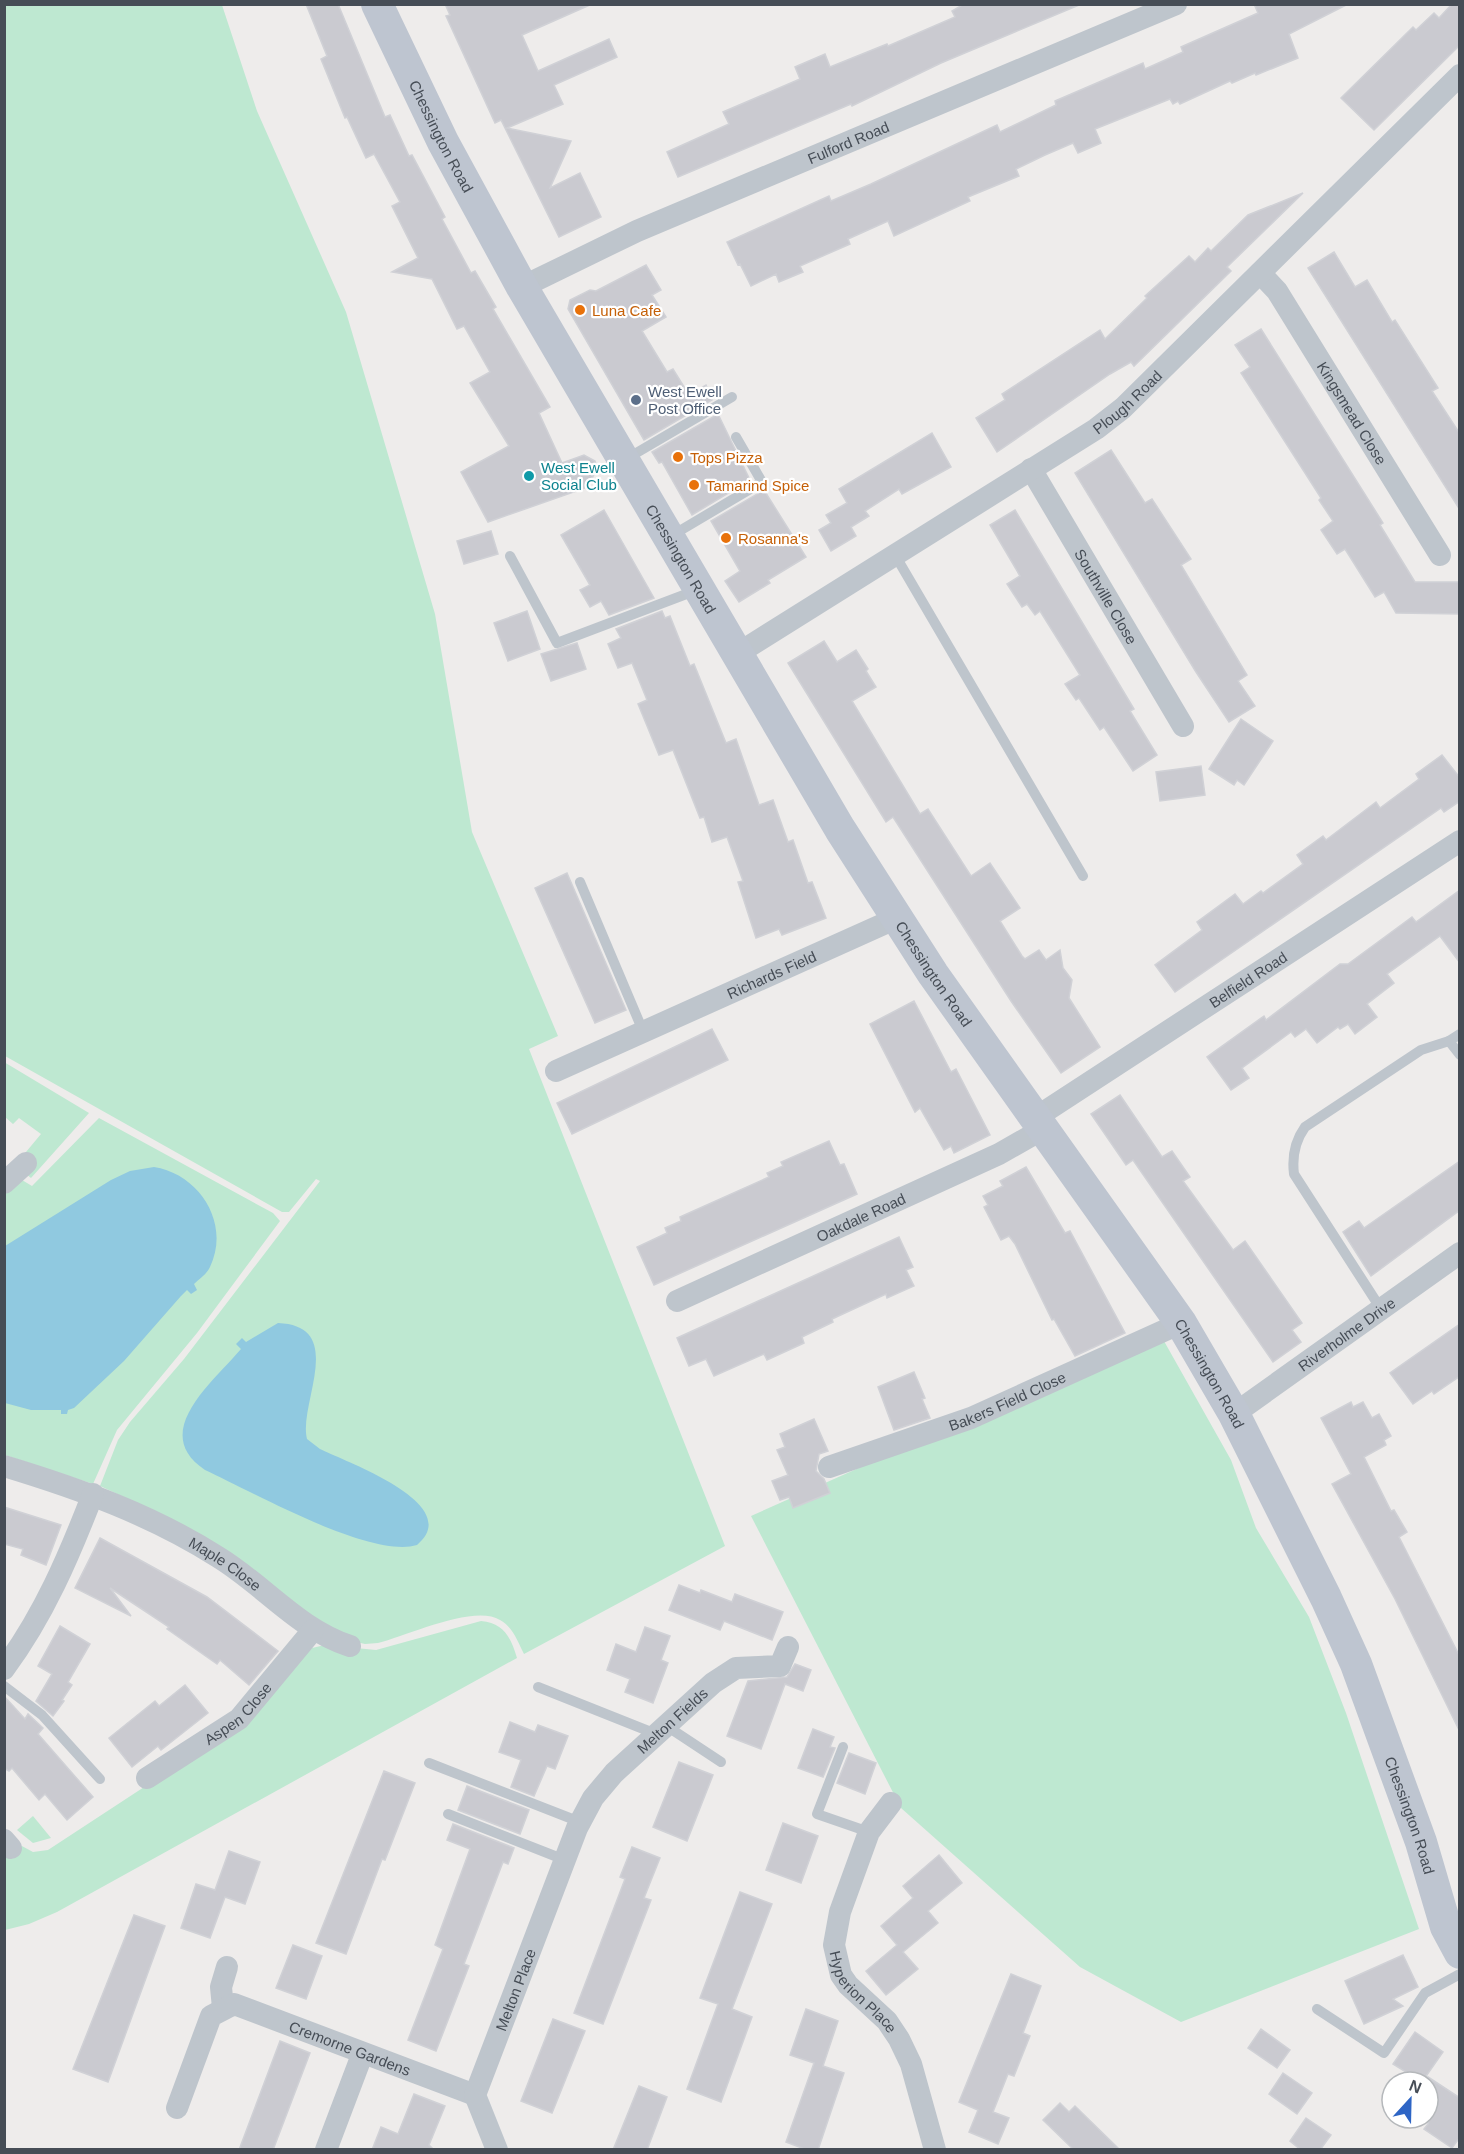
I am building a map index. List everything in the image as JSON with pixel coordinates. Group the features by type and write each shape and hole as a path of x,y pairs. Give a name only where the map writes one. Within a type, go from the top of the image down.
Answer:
{"main road":[{"name":"Chessington Road","path":"377,4 443,142 522,287 840,829 933,974 1181,1323 1234,1414 1326,1598 1356,1664 1421,1842 1446,1927 1460,1953"}],"street":[{"name":"Fulford Road","path":"522,287 637,231 1176,4"},
{"name":"Plough Road","path":"737,654 1096,429 1123,408 1460,75"},
{"name":"Kingsmead Close","path":"1260,273 1277,291 1440,555"},
{"name":"Southville Close","path":"1031,469 1183,726"},
{"name":"Belfield Road","path":"1039,1123 1460,842"},
{"name":"Richards Field","path":"556,1071 897,918"},
{"name":"Oakdale Road","path":"677,1301 999,1154 1039,1123"},
{"path":"4,1183 26,1163"},
{"name":"Riverholme Drive","path":"1234,1414 1460,1253"},
{"name":"Bakers Field Close","path":"829,1467 971,1418 1181,1323"},
{"name":"Maple Close","path":"4,1466 93,1494 146,1518 218,1557 246,1576 313,1630 350,1646"},
{"path":"4,1669 47,1602 93,1494"},
{"name":"Aspen Close","path":"147,1778 239,1719 313,1630"},
{"name":"Melton Fields","path":"578,1825 593,1798 614,1773 713,1683 736,1668 780,1666 788,1647"},
{"name":"Hyperion Place","path":"891,1803 869,1832 835,1930 834,1945 837,1962 848,1985 887,2021 899,2039 911,2064 934,2150"},
{"name":"Melton Place","path":"475,2095 578,1825"},
{"path":"177,2108 212,2016 223,2008 220,1987 227,1967"},
{"name":"Cremorne Gardens","path":"223,2008 234,2004 362,2055 475,2095"},
{"path":"326,2150 362,2055"},
{"path":"475,2095 498,2150"}],"lane":[{"path":"623,461 732,397"},
{"path":"668,538 762,482 736,437"},
{"path":"510,555 557,643 699,589"},
{"path":"895,555 1083,876"},
{"path":"580,882 643,1031"},
{"path":"1381,1309 1294,1174 1293,1160 1299,1135 1305,1127 1421,1050 1449,1041 1460,1034"},
{"path":"1449,1041 1460,1055"},
{"path":"4,1686 42,1715 100,1779"},
{"path":"538,1687 661,1730 721,1762"},
{"path":"843,1747 818,1814 869,1832"},
{"path":"429,1763 578,1825"},
{"path":"448,1814 565,1860"},
{"path":"1317,2009 1384,2053 1425,1993 1460,1974"}],"green space":[{"path":"5,5 222,5 257,111 346,312 435,614 472,832 558,1036 529,1049 725,1546 524,1654 515,1635 508,1627 500,1620 488,1616 458,1618 378,1643 365,1644 352,1641 128,1499 100,1486 118,1440 130,1422 184,1359 320,1181 316,1179 289,1212 282,1212 5,1056"},
{"path":"4,1062 89,1113 31,1178 26,1174 21,1158 41,1134 19,1118 13,1124 5,1117"},
{"path":"99,1118 273,1213 280,1221 197,1333 117,1430 93,1484 5,1455 4,1195 22,1180 32,1186"},
{"path":"1160,1334 1231,1460 1256,1528 1309,1617 1346,1713 1419,1929 1181,2022 1080,1967 901,1808 751,1516"},
{"path":"481,1621 501,1628 509,1638 517,1658 57,1912 29,1924 5,1930 4,1852 20,1845 33,1852 48,1850 193,1755 312,1648 325,1645 376,1650"},
{"path":"33,1816 51,1838 33,1843 17,1830"}],"water":[{"path":"154,1167 185,1179 207,1203 213,1218 216,1234 215,1250 209,1270 194,1284 197,1290 191,1294 187,1290 124,1361 74,1408 68,1410 67,1414 61,1414 61,1410 31,1410 5,1403 5,1246 111,1180 130,1171"},
{"path":"278,1323 299,1327 311,1337 316,1352 306,1424 307,1439 320,1449 397,1486 415,1500 426,1515 428,1530 417,1545 396,1547 341,1533 280,1507 205,1470 189,1456 183,1440 184,1424 191,1408 202,1392 241,1349 236,1344 242,1338 246,1342"}],"building":[{"path":"306,4 338,4 385,117 390,115 409,156 412,155 445,217 442,219 471,273 475,271 496,307 493,309 550,407 539,413 562,463 584,455 595,461 597,468 588,487 488,522 461,472 509,446 470,383 490,372 464,326 457,329 432,279 392,272 418,258 392,206 400,202 374,154 366,158 347,117 345,118 321,59 327,56"},
{"path":"445,4 592,4 522,35 538,71 609,39 617,57 554,85 563,104 507,128 571,141 550,188 580,173 601,217 559,237 501,120 495,123 446,16 450,15"},
{"path":"964,4 1079,5 941,63 852,106 851,104 678,177 667,152 729,124 723,112 800,79 795,67 825,54 830,67 887,44 888,46 955,17 952,11"},
{"path":"1254,4 1348,4 1289,34 1298,58 1256,75 1255,73 1232,83 1230,81 1180,104 1178,101 1173,104 1170,99 1095,129 1101,143 1078,153 1073,143 1045,155 1016,169 1019,176 968,197 970,201 894,236 888,221 848,239 850,244 800,266 803,272 779,282 776,274 751,286 740,264 738,265 727,242 829,196 831,201 871,184 997,125 1000,132 1056,105 1055,101 1143,63 1145,69 1183,52 1181,47 1258,13"},
{"path":"1452,4 1460,4 1460,45 1374,130 1341,98 1413,27 1416,30 1434,13 1439,18"},
{"path":"1303,193 1227,267 1231,271 1134,366 1131,362 1110,374 997,452 976,418 1005,400 1002,394 1100,330 1105,339 1147,298 1145,296 1189,256 1195,262 1208,248 1211,251 1248,215"},
{"path":"1334,252 1355,287 1367,280 1392,322 1395,320 1438,388 1432,391 1460,434 1460,510 1308,268"},
{"path":"646,265 661,290 652,295 666,317 642,331 667,372 673,369 689,395 706,385 712,400 644,440 568,309 570,300 590,290 596,291"},
{"path":"1261,329 1383,523 1380,525 1415,582 1460,582 1460,614 1396,613 1384,592 1375,597 1345,549 1337,554 1321,530 1333,521 1319,500 1321,498 1241,373 1250,367 1235,345"},
{"path":"718,414 750,480 692,515 662,462 659,463 652,452"},
{"path":"932,433 951,467 902,494 899,489 865,511 869,516 851,527 856,536 831,551 819,530 831,523 826,515 847,503 839,489"},
{"path":"1111,450 1145,503 1152,499 1191,559 1181,565 1247,675 1238,681 1255,706 1229,722 1075,473"},
{"path":"764,490 806,557 768,580 770,583 739,602 725,581 740,571 711,521"},
{"path":"604,510 654,598 609,615 601,601 590,607 580,590 590,585 561,535"},
{"path":"1015,510 1134,709 1130,711 1157,755 1133,771 1104,727 1100,730 1079,698 1076,700 1065,684 1080,675 1040,611 1035,615 1027,604 1022,607 1007,584 1020,576 990,525"},
{"path":"491,531 498,554 464,564 457,541"},
{"path":"527,611 540,649 508,661 494,623"},
{"path":"662,611 665,618 670,616 690,666 694,664 726,743 736,739 759,805 773,800 788,842 793,840 808,883 812,882 826,918 782,935 779,929 756,938 738,882 743,881 727,837 712,842 704,817 700,818 673,750 659,755 638,704 647,700 632,663 618,668 608,644 621,638 616,629"},
{"path":"824,641 837,662 856,650 868,669 866,671 876,687 852,701 920,814 928,809 971,876 990,863 1020,908 1000,921 1022,956 1025,959 1039,950 1046,960 1060,950 1063,968 1072,980 1069,998 1100,1047 1061,1073 1011,1001 893,817 886,822 788,663"},
{"path":"577,643 586,669 551,681 541,654"},
{"path":"1241,719 1273,741 1244,785 1237,780 1234,785 1209,769"},
{"path":"1442,755 1460,778 1460,801 1444,812 1441,808 1175,992 1155,965 1202,930 1197,922 1235,894 1243,904 1261,891 1263,893 1303,864 1297,855 1323,836 1326,840 1376,802 1380,808 1419,779 1416,774"},
{"path":"1201,766 1205,795 1160,801 1156,772"},
{"path":"567,873 626,1010 595,1023 535,888"},
{"path":"1460,890 1460,963 1440,936 1387,974 1394,983 1367,1004 1377,1017 1355,1034 1348,1024 1340,1029 1338,1027 1317,1043 1306,1029 1295,1037 1291,1032 1242,1068 1249,1078 1231,1090 1207,1057 1264,1016 1266,1020 1340,964 1348,964 1412,917 1416,922"},
{"path":"914,1001 951,1072 956,1069 990,1135 954,1153 951,1146 944,1150 920,1108 915,1112 870,1024"},
{"path":"712,1029 728,1060 572,1134 557,1103"},
{"path":"1120,1095 1162,1157 1172,1151 1190,1177 1183,1181 1233,1250 1245,1241 1302,1323 1292,1330 1301,1342 1273,1362 1133,1160 1126,1165 1091,1114"},
{"path":"829,1141 840,1165 844,1164 857,1194 654,1285 637,1247 667,1233 665,1228 681,1221 680,1217 769,1177 767,1173 783,1166 781,1162"},
{"path":"1460,1161 1460,1210 1371,1276 1343,1232 1359,1221 1364,1228"},
{"path":"1026,1167 1065,1233 1070,1231 1125,1333 1075,1356 1054,1319 1052,1320 1015,1244 1009,1236 1001,1240 984,1207 988,1205 983,1196 1003,1186 1000,1181"},
{"path":"899,1237 913,1267 906,1270 914,1286 887,1298 886,1294 832,1319 833,1322 802,1337 804,1343 767,1360 764,1354 714,1376 706,1359 689,1366 677,1338"},
{"path":"1460,1324 1460,1376 1434,1394 1432,1391 1413,1404 1390,1373"},
{"path":"914,1372 925,1398 922,1399 930,1418 894,1430 878,1387"},
{"path":"1351,1402 1353,1407 1363,1402 1372,1418 1379,1414 1391,1436 1384,1440 1386,1445 1364,1457 1391,1511 1394,1510 1407,1532 1399,1537 1460,1657 1460,1732 1395,1599 1332,1484 1351,1474 1321,1418"},
{"path":"814,1419 828,1451 819,1454 816,1471 824,1479 830,1493 793,1508 789,1497 780,1500 772,1481 788,1475 777,1450 785,1447 780,1434"},
{"path":"4,1507 61,1525 46,1565 21,1555 23,1549 4,1544"},
{"path":"100,1538 207,1597 278,1651 249,1685 220,1660 217,1664 167,1629 169,1627 110,1588 131,1616 75,1588"},
{"path":"679,1585 700,1593 701,1590 732,1602 735,1594 783,1612 772,1640 724,1621 720,1630 669,1610"},
{"path":"60,1626 90,1644 68,1682 72,1685 62,1700 64,1701 53,1716 36,1701 52,1674 38,1666"},
{"path":"645,1627 670,1636 661,1660 668,1663 653,1703 625,1692 630,1679 607,1670 616,1644 636,1652"},
{"path":"795,1664 811,1670 803,1691 785,1684 761,1749 727,1736 748,1681 787,1677"},
{"path":"185,1685 208,1713 161,1750 158,1746 132,1767 109,1738 155,1701 159,1706"},
{"path":"4,1696 25,1719 28,1714 43,1728 38,1734 93,1797 67,1820 45,1794 39,1800 12,1768 9,1771 4,1768"},
{"path":"510,1722 535,1732 538,1725 568,1736 555,1769 547,1766 534,1796 511,1787 521,1760 499,1752"},
{"path":"813,1729 834,1737 830,1747 835,1748 823,1777 798,1768"},
{"path":"849,1753 876,1763 865,1794 837,1783"},
{"path":"679,1762 713,1775 687,1841 653,1827"},
{"path":"384,1771 415,1783 385,1860 382,1859 346,1954 316,1943"},
{"path":"467,1786 529,1810 520,1834 458,1810"},
{"path":"783,1823 818,1836 801,1883 766,1870"},
{"path":"453,1824 514,1848 508,1864 503,1862 464,1964 469,1966 436,2051 408,2040 443,1949 435,1945 470,1849 447,1840"},
{"path":"632,1847 660,1858 644,1898 651,1900 603,2024 574,2013 625,1879 620,1877"},
{"path":"229,1851 260,1862 245,1904 225,1897 210,1938 181,1928 196,1884 215,1890"},
{"path":"939,1855 962,1883 928,1911 938,1923 903,1952 918,1969 886,1995 866,1971 897,1945 881,1926 913,1898 903,1886"},
{"path":"740,1892 772,1904 732,2009 752,2017 721,2102 687,2089 718,2004 700,1998"},
{"path":"134,1915 165,1926 108,2082 73,2069"},
{"path":"293,1945 322,1956 306,1999 276,1988"},
{"path":"1403,1955 1418,1987 1393,1999 1403,2006 1364,2024 1345,1981"},
{"path":"1011,1974 1041,1986 1023,2033 1030,2036 1014,2076 1008,2074 993,2112 1009,2118 998,2144 969,2132 978,2110 959,2102"},
{"path":"806,2009 838,2021 823,2066 844,2073 818,2150 807,2150 786,2142 814,2063 790,2055"},
{"path":"553,2019 585,2031 552,2113 521,2101"},
{"path":"1261,2029 1290,2050 1277,2068 1248,2048"},
{"path":"1415,2032 1443,2052 1430,2070 1403,2070 1393,2064"},
{"path":"280,2041 310,2053 273,2150 239,2150"},
{"path":"1283,2073 1312,2093 1297,2114 1269,2094"},
{"path":"1440,2085 1460,2098 1460,2137 1452,2148 1425,2130 1440,2130"},
{"path":"639,2086 667,2097 647,2150 613,2150"},
{"path":"414,2094 445,2106 429,2145 434,2150 372,2150 381,2127 398,2134"},
{"path":"1060,2103 1069,2112 1075,2106 1120,2150 1074,2150 1043,2120"},
{"path":"1306,2118 1331,2135 1320,2150 1301,2150 1290,2141"}],"place":[{"name":"Luna Cafe","path":"580,310"},
{"name":"West Ewell Post Office","path":"636,400"},
{"name":"Tops Pizza","path":"678,457"},
{"name":"West Ewell Social Club","path":"529,476"},
{"name":"Tamarind Spice","path":"694,485"},
{"name":"Rosanna's","path":"726,538"}]}
